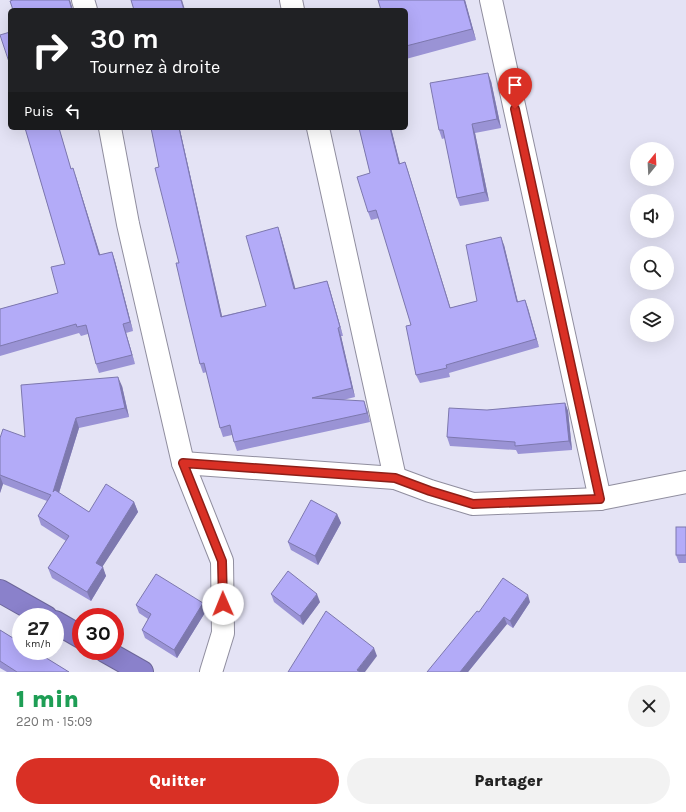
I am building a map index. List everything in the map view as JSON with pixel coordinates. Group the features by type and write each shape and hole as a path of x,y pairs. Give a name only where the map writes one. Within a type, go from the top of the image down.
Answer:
{"highway":[{"path":"3,597 27,608"},
{"path":"121,660 142,672"}],"street":[{"path":"491,0 600,499"},
{"path":"110,130 128,224 183,463 222,561 223,633 211,672"},
{"path":"318,130 395,478"},
{"path":"183,463 395,478 430,491 473,504 600,499 686,482"}],"building":[{"path":"69,0 71,8 12,8 10,1"},
{"path":"131,0 181,0 183,8 133,8"},
{"path":"378,0 464,0 472,29 408,45 408,8 380,8"},
{"path":"8,33 8,59 0,35"},
{"path":"488,73 497,119 472,124 485,192 457,198 443,130 439,130 430,83"},
{"path":"26,130 60,130 71,169 73,168 99,255 112,252 130,322 123,324 132,355 96,364 86,325 77,327 76,324 0,346 0,309 58,293 51,267 65,264"},
{"path":"151,130 179,130 221,317 266,306 246,236 278,227 294,289 327,281 340,327 338,328 352,388 312,398 364,401 367,413 234,442 230,425 220,428 204,363 200,364 176,263 179,263 155,168 159,167"},
{"path":"359,130 390,130 399,164 405,162 450,308 477,301 466,245 501,237 517,302 525,300 536,339 446,365 447,368 416,375 406,326 411,325 376,210 368,212 357,177 370,173"},
{"path":"118,377 125,408 76,418 53,492 55,490 89,512 106,484 134,502 96,563 103,567 87,592 48,568 69,536 38,516 51,495 0,475 0,438 3,429 25,437 21,385"},
{"path":"565,403 569,441 515,446 515,442 447,437 449,408 487,410"},
{"path":"311,500 337,514 315,556 288,542"},
{"path":"676,527 686,527 686,555 676,555"},
{"path":"288,571 317,594 300,616 271,594"},
{"path":"156,574 203,603 174,650 142,630 151,614 136,605"},
{"path":"503,578 528,595 510,621 504,617 460,672 427,672 477,611 479,612"},
{"path":"326,611 374,648 357,670 360,672 288,672"},
{"path":"0,630 12,637 12,660 50,660 69,672 17,672 0,661"}],"route":[{"path":"223,604 222,561 183,463 395,478 430,491 473,504 600,499 515,109"}]}
